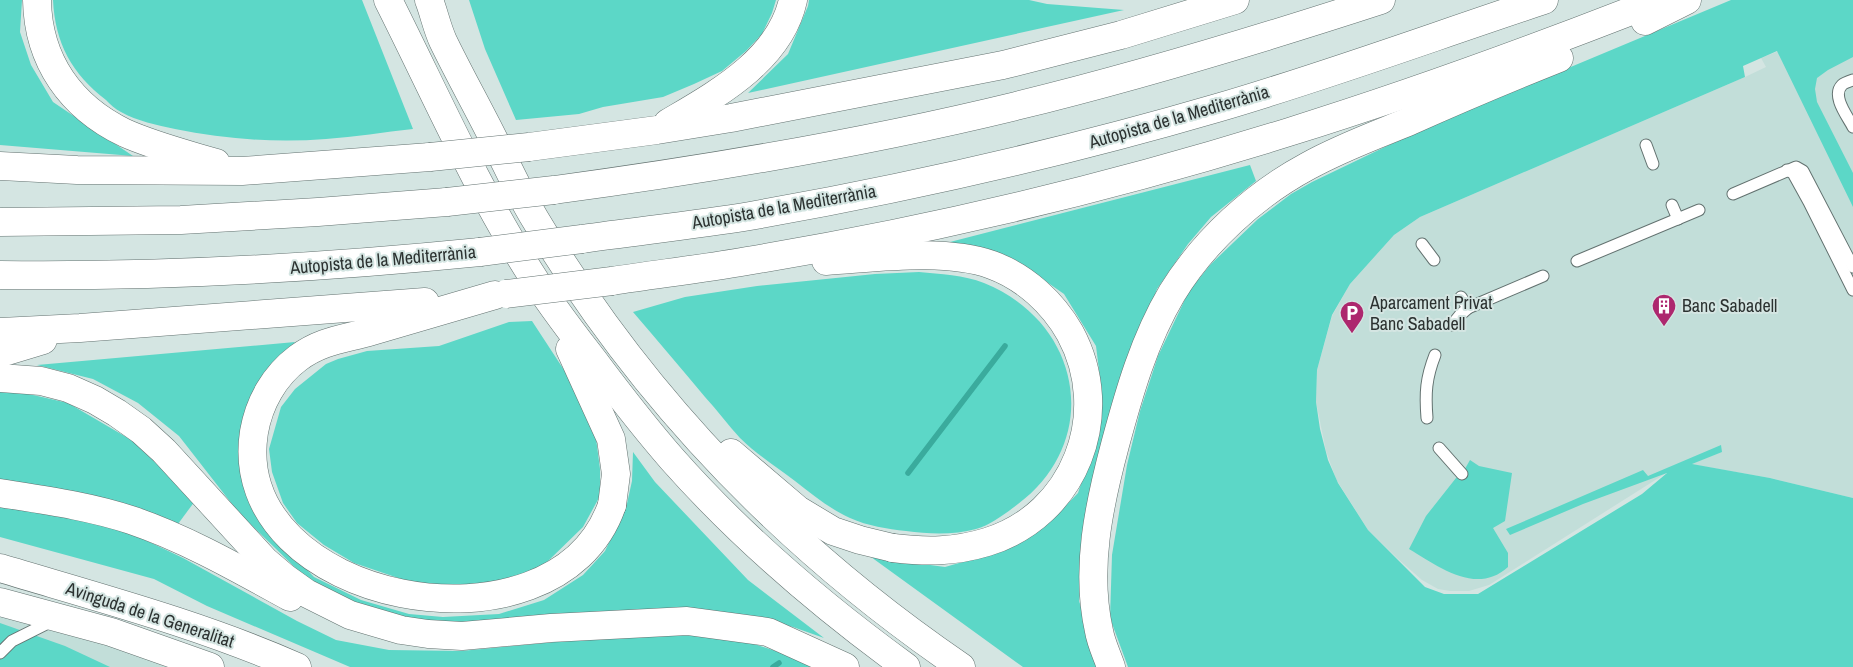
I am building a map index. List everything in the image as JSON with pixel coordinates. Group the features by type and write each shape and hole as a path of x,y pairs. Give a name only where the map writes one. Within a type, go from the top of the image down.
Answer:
{"main road":[{"path":"37,0 37,15 41,35 56,73 71,93 87,109 126,133 242,171"},
{"path":"388,0 500,223 546,298 640,422 741,530 851,626 906,667"},
{"path":"395,0 409,41"},
{"path":"429,0 442,39 534,218 602,322 644,376 721,466 780,524 897,622 961,667"},
{"path":"441,0 442,39"},
{"path":"657,130 699,104 755,63 771,46 784,27 794,0"},
{"path":"0,166 77,170 242,171 430,157 657,130 853,96 1003,65 1122,35 1235,0"},
{"path":"0,222 181,220 318,212 447,202 668,175 783,156 879,137 1016,106 1154,70 1381,0"},
{"name":"Autopista de la Mediterrània","path":"0,275 173,274 384,261 480,252 758,214 929,182 1061,150 1226,105 1357,64 1544,0"},
{"path":"0,332 393,306 612,281 747,261 985,214 1185,163 1287,133 1386,101 1525,52 1659,0"},
{"path":"1111,667 1099,632 1093,592 1094,544 1106,485 1123,415 1145,350 1172,293 1214,238 1279,184 1308,166 1442,107 1626,31 1687,0"},
{"path":"602,322 734,455 798,510 833,531 893,548 925,552 955,550 988,542 1017,528 1040,512 1060,491 1076,465 1085,439 1089,407 1086,374 1075,343 1062,319 1044,297 1021,280 992,265 957,258 916,255 810,262 747,261"},
{"path":"500,294 323,344 296,359 284,370 262,403 256,424 252,453 255,478 266,504 281,528 294,543 306,554 339,576 401,598 445,604 488,602 540,587 569,570 592,547 604,528 612,505 616,474 614,454 611,438 546,298"},
{"path":"0,353 80,328"},
{"path":"0,378 41,381 68,388 95,400 117,413 164,451 265,561 285,578 327,605 350,615 401,630 462,636"},
{"path":"0,493 86,508 131,520 182,540 318,613 340,623 366,631 413,637 462,636 551,628 687,621 768,632 845,667"},
{"name":"Avinguda de la Generalitat","path":"4,589 161,616 260,650 297,667"},
{"name":"Avinguda de la Generalitat","path":"4,589 60,617 111,632 210,667"}],"lane":[{"path":"1853,80 1841,86 1838,92 1839,102 1853,127"},
{"path":"1646,145 1653,164"},
{"path":"1733,194 1796,167 1803,171 1853,267"},
{"path":"1787,170 1793,173 1810,202 1853,290"},
{"path":"1672,205 1678,219"},
{"path":"1576,261 1699,210"},
{"path":"1422,244 1434,260"},
{"path":"1452,325 1468,308 1543,276"},
{"path":"1461,297 1468,308"},
{"path":"1427,418 1425,389 1428,373 1435,355"},
{"path":"1443,452 1462,474"},
{"path":"0,653 12,641 60,617"}],"shaded area":[{"path":"1853,22 1853,498 1770,478 1690,464 1668,472 1489,585 1469,591 1450,591 1438,589 1422,580 1368,530 1336,479 1326,451 1316,402 1317,370 1332,316 1350,284 1394,235 1420,217 1745,77 1766,67 1761,58"},
{"path":"0,602 210,667 0,667"}],"green space":[{"path":"0,0 22,0 20,32 31,65 53,102 133,156 0,145"},
{"path":"53,0 362,0 413,129 326,139 269,140 231,138 193,132 134,118 119,111 94,90 75,68 57,30"},
{"path":"469,0 776,0 762,34 746,51 722,71 694,84 663,97 603,107 579,114 516,120 485,49"},
{"path":"809,0 1029,0 1047,4 1124,10 748,93 788,54"},
{"path":"1731,0 1853,0 1853,57 1817,78 1815,89 1817,102 1853,173 1853,207 1777,51 1743,66 1745,77 1420,217 1394,235 1350,284 1332,315 1317,370 1316,402 1320,429 1328,460 1338,483 1368,530 1425,587 1444,594 1478,594 1642,494 1667,473 1583,504 1510,535 1506,529 1643,470 1648,476 1721,445 1722,452 1692,464 1770,478 1853,498 1853,667 1128,667 1110,618 1112,555 1127,465 1140,411 1158,356 1189,291 1211,264 1258,219 1291,194 1312,182 1389,145 1492,100"},
{"path":"1250,165 1256,181 1211,217 1188,244 1157,289 1117,401 1084,544 1079,601 1102,667 1023,667 871,557 945,567 1005,550 1054,518 1078,493 1095,441 1102,394 1096,346 1064,294 1018,262 946,243"},
{"path":"919,272 952,275 976,280 1017,301 1042,325 1060,353 1070,384 1071,416 1063,448 1045,477 1018,504 1003,515 987,525 968,531 932,533 885,528 857,521 829,506 746,444 633,312 685,297 757,286 875,274"},
{"path":"532,321 583,399 596,438 600,469 600,496 583,527 546,563 523,574 490,584 419,585 354,563 324,545 297,523 283,503 272,472 269,449 281,407 295,389 326,364 338,359 367,351 439,346 509,322"},
{"path":"295,342 264,379 247,408 240,446 244,475 259,520 314,577 361,600 409,614 443,617 499,614 544,600 583,575 605,551 626,508 632,481 633,452 655,482 748,580 824,638 793,627 748,615 655,612 468,626 365,612 315,587 239,513 179,436 138,403 93,379 37,365"},
{"path":"0,389 68,403 133,441 195,501 175,528 0,480"},
{"path":"1470,460 1479,466 1512,473 1505,521 1493,528 1508,553 1508,567 1496,575 1483,579 1470,579 1457,575 1409,549 1426,516 1456,478 1462,474"},
{"path":"0,505 98,523 141,538 183,558 297,621 336,640 389,650 461,651 679,630 742,640 806,661 818,667 350,667 207,606 154,579 0,537"},
{"path":"0,623 65,646 110,667 0,667"}],"waterway":[{"path":"908,473 1005,346"},
{"path":"773,667 779,663"}],"place":[{"name":"Banc Sabadell","path":"1664,327"},
{"name":"Aparcament Privat Banc Sabadell","path":"1352,334"}]}
